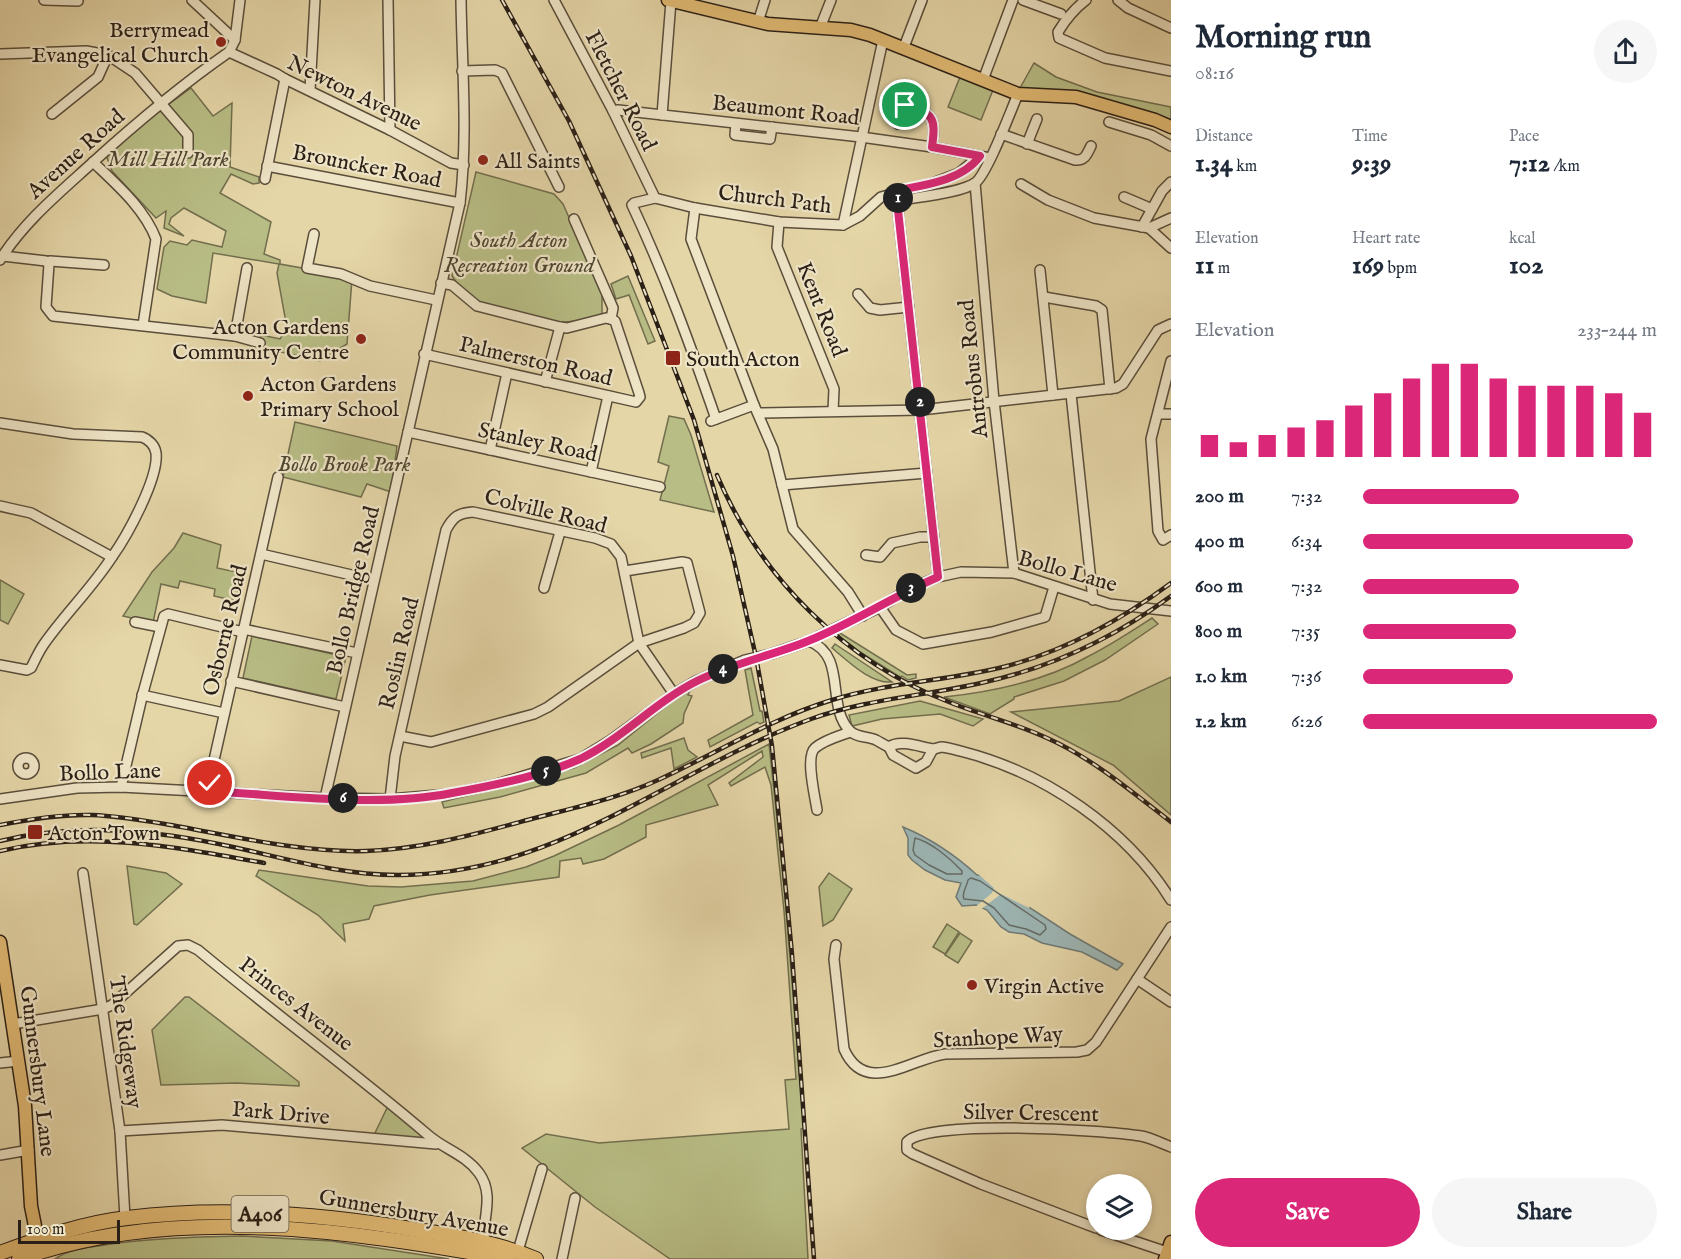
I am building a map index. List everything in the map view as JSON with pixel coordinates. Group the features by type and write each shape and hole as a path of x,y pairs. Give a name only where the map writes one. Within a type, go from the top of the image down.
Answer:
{"highway":[{"name":"Gunnersbury Avenue","path":"30,1253 125,1218 165,1214 221,1213 307,1215 380,1223 443,1234 483,1244 513,1255"},
{"name":"Gunnersbury Avenue","path":"0,1253 30,1253 114,1234 233,1227 337,1233 536,1259"}],"main road":[{"path":"669,0 758,22 791,27 850,30 904,47 1018,94 1076,98 1155,120 1171,127"},
{"name":"Gunnersbury Lane","path":"0,942 19,1060 29,1150 30,1253"}],"street":[{"path":"44,0 78,1"},
{"path":"192,0 235,40"},
{"name":"Avenue Road","path":"1,258 32,218 93,162 161,104 229,52 235,40 240,0"},
{"path":"310,90 315,0"},
{"path":"387,0 390,130"},
{"name":"Bollo Bridge Road","path":"325,798 436,300 460,203 464,165 461,0"},
{"name":"Fletcher Road","path":"554,0 613,111 655,198"},
{"path":"662,115 669,0"},
{"path":"758,22 765,0"},
{"path":"820,28 831,0"},
{"path":"904,47 922,0"},
{"path":"983,80 1013,0"},
{"path":"1023,0 1061,14"},
{"path":"1086,0 1068,17 1058,32 1059,38 1105,58 1171,71"},
{"path":"1118,0 1128,8 1171,28"},
{"path":"843,225 883,40"},
{"path":"0,54 86,51 108,55 130,68 188,135 188,153"},
{"name":"Newton Avenue","path":"229,52 390,130 451,163 464,165"},
{"path":"52,114 98,77 108,55"},
{"path":"462,71 495,70 502,72 559,187"},
{"name":"Brouncker Road","path":"265,179 285,79"},
{"path":"897,201 953,190 975,183 980,179 1018,94"},
{"path":"898,124 905,105 930,115 935,125 932,147"},
{"name":"Beaumont Road","path":"613,111 861,137 980,156 989,162"},
{"path":"1027,144 1037,119"},
{"path":"1109,122 1151,135 1171,146"},
{"path":"1001,135 1075,160 1085,158 1092,146"},
{"name":"Church Path","path":"655,198 695,208 779,222 843,225 860,216 881,196 930,184 959,173 980,156"},
{"path":"93,162 141,212 151,226 156,239 143,325"},
{"name":"Brouncker Road","path":"267,166 460,203"},
{"path":"948,177 953,190"},
{"path":"1145,227 1162,191 1171,182"},
{"name":"Antrobus Road","path":"975,183 994,401 1014,573"},
{"path":"1021,183 1048,200 1094,218 1145,227 1171,248"},
{"path":"899,190 897,201 938,577"},
{"path":"1124,197 1152,209"},
{"path":"655,198 632,205 648,237 682,323 713,421 756,409 921,410 1110,389 1123,384 1158,330 1171,324"},
{"path":"695,208 691,239 773,449 793,529 849,592 863,616"},
{"path":"1145,227 1171,218"},
{"path":"441,283 452,285 477,306 560,327 567,328 606,318 611,319 613,308 574,219"},
{"name":"Kent Road","path":"779,222 777,247 834,389 833,411"},
{"path":"314,234 307,268 341,274 370,286 436,300"},
{"path":"1,258 104,265"},
{"path":"47,262 49,271 46,307 53,316 235,336 260,343"},
{"path":"235,336 247,268"},
{"path":"1040,270 1053,395"},
{"path":"858,294 870,308 880,310 909,307"},
{"path":"1044,297 1096,306 1102,310 1110,389"},
{"name":"Palmerston Road","path":"424,354 633,402 639,400 639,393 615,321 611,319"},
{"path":"545,382 560,327"},
{"path":"1169,537 1163,540 1158,531 1151,445 1171,361"},
{"path":"490,450 507,373"},
{"path":"1071,394 1093,600"},
{"path":"591,472 608,396"},
{"path":"1158,414 1171,414"},
{"path":"0,423 73,434 132,435 146,438 155,447 156,454 154,473 144,498 112,557 42,646 31,668 27,670 0,665"},
{"name":"Stanley Road","path":"408,432 660,488"},
{"path":"782,485 927,473"},
{"name":"Osborne Road","path":"207,791 237,644 243,630 278,477"},
{"path":"0,506 31,513 112,557"},
{"name":"Colville Road","path":"453,518 464,512 473,512 595,538 611,544 621,557 625,571 639,643 674,694"},
{"name":"Roslin Road","path":"390,799 395,756 446,530 453,518"},
{"path":"544,588 560,532"},
{"path":"866,555 880,557 892,543 920,537 934,537"},
{"path":"261,554 373,580"},
{"path":"400,736 431,742 534,714 548,707 639,643 694,623 700,613 687,563 625,571"},
{"name":"Bollo Lane","path":"0,799 29,784 325,798 390,799 450,794 547,770 580,759 696,681 727,667 809,641 863,616 909,589 938,577 962,572 1014,573 1093,600 1171,611"},
{"path":"880,607 896,630 923,644 992,632 1045,617 1054,587"},
{"path":"121,787 142,695 164,616 168,614 357,653"},
{"path":"135,621 160,627"},
{"path":"809,641 818,645 829,657 842,717 850,732 874,739 889,747 893,755 916,768 920,768 926,762 933,749"},
{"path":"231,681 345,707"},
{"path":"142,695 224,713"},
{"path":"817,810 810,761 812,752 817,746 850,732"},
{"path":"889,747 892,744 933,749 941,747 978,756 1013,770 1060,794 1088,813 1119,839 1146,867 1171,900"},
{"name":"The Ridgeway","path":"83,873 120,1131 125,1218"},
{"name":"Stanhope Way","path":"836,945 834,959 844,1049 855,1066 870,1073 882,1074 931,1056 945,1054 1077,1053 1087,1050 1096,1042 1171,927"},
{"name":"Princes Avenue","path":"13,1024 103,1009 120,999 178,946 188,945 198,950 368,1084 439,1144 455,1152 479,1173 485,1183 488,1198 483,1244"},
{"path":"1137,979 1171,1002"},
{"path":"0,1064 19,1060"},
{"name":"Park Drive","path":"120,1131 222,1125 439,1144"},
{"name":"Silver Crescent","path":"1086,1224 974,1181 913,1154 906,1147 910,1138 947,1130 1043,1128 1147,1137 1171,1147"},
{"path":"0,1155 29,1150"},
{"path":"513,1255 542,1169"},
{"path":"562,1259 575,1198"},
{"path":"1132,1240 1168,1251"}],"green space":[{"path":"1034,63 1056,77 1097,92 1171,107 1171,124 1128,106 1077,93 1020,88"},
{"path":"960,77 993,90 981,120 948,107"},
{"name":"Mill Hill Park","path":"191,88 213,116 232,103 230,167 259,177 259,183 253,184 231,174 220,193 271,222 264,254 280,260 280,264 352,279 347,344 320,361 259,347 261,335 280,339 287,328 277,273 279,264 213,253 206,303 172,296 157,289 164,247 170,241 187,245 192,240 222,247 226,231 184,208 171,218 169,224 184,236 164,228 166,211 156,218 112,171 106,155 139,126"},
{"name":"South Acton Recreation Ground","path":"476,172 554,194 563,204 602,283 602,315 571,322 544,319 483,305 460,287 452,276"},
{"path":"628,276 655,341 648,344 629,295 616,299 611,284"},
{"path":"669,416 684,419 714,512 660,500 669,466 658,462"},
{"name":"Bollo Brook Park","path":"295,422 397,446 391,492 367,484 361,497 283,477"},
{"path":"183,533 221,545 217,568 241,573 236,601 214,596 215,589 180,581 178,588 161,584 153,623 123,616 152,572 174,548"},
{"path":"0,580 24,594 8,624 0,620"},
{"path":"1152,618 1158,624 1105,660 1064,681 1014,697 990,714 944,697 1019,684 1055,672 1105,647"},
{"path":"840,633 907,675 916,674 916,678 908,680 900,677 860,652 838,635"},
{"path":"252,636 346,657 336,699 243,678"},
{"path":"835,644 892,682 876,680 860,671 832,648"},
{"path":"751,668 764,722 760,724 757,722 710,747 708,740 753,715 745,670"},
{"path":"1171,677 1171,815 1113,765 1011,712 1119,701"},
{"path":"686,690 690,690 688,695 692,696 684,714 683,723 651,744 632,753 628,748 586,773 500,797 444,808 442,802 574,768 618,745"},
{"path":"920,701 983,719 973,726 940,714 882,719 852,726 849,715"},
{"path":"684,738 688,750 697,757 674,769 671,748 642,758 641,753"},
{"path":"769,744 784,884 804,1128 801,1129 808,1259 670,1259 595,1207 522,1148 546,1134 599,1143 789,1129 785,1080 796,1079 784,911 771,785 765,767 731,786 729,783 763,757 762,751 708,785 718,805 646,825 646,837 604,859 583,864 581,858 560,861 559,877 430,895 374,906 369,919 343,924 345,941 318,915 256,876 259,870 368,886 401,887 473,881 526,867 554,856 619,825"},
{"path":"127,866 166,873 182,884 137,925 134,924"},
{"path":"829,873 852,889 833,920 823,926 819,887"},
{"path":"947,924 959,932 945,954 933,947"},
{"path":"960,933 972,941 958,963 945,955"},
{"path":"185,997 189,997 299,1082 299,1086 237,1083 161,1085 152,1030"},
{"path":"388,1106 425,1135 423,1140 374,1135"},
{"path":"242,1236 332,1241 449,1259 55,1259 78,1249 121,1243 173,1238"}],"water":[{"path":"903,827 942,848 977,875 1070,934 1123,964 1117,970 1082,952 1042,943 1024,934 1009,932 1001,927 987,910 976,905 962,906 956,897 961,883 945,880 925,870 912,860 908,855 908,838"}],"pier":[{"path":"979,872 1031,905 1029,908 1001,894 980,910 974,908 992,893 994,888 978,874"}],"railway":[{"path":"502,0 569,121 631,256 694,420 733,556 756,657 772,746 792,954 814,1259"},
{"path":"717,475 735,512 757,548 810,612 841,639 875,664 911,685 961,707 1010,723 1064,746 1111,776 1171,822"},
{"path":"0,825 57,816 128,818 239,838 342,851 388,850 452,839 628,792 680,770 787,717 832,700 875,689 985,671 1029,659 1093,632 1133,609 1171,583"},
{"path":"0,841 58,832 116,830 204,841 315,866 356,872 398,875 456,870 510,858 562,839 709,765 811,719 874,702 1007,677 1056,660 1104,638 1171,596"},
{"path":"0,851 33,845 99,841 198,851 264,863"}],"place":[{"name":"Berrymead Evangelical Church","path":"221,42"},
{"name":"All Saints","path":"483,160"},
{"name":"Acton Gardens Community Centre","path":"361,339"},
{"name":"South Acton","path":"673,358"},
{"name":"Acton Gardens Primary School","path":"248,396"},
{"name":"Acton Town","path":"35,832"},
{"name":"Virgin Active","path":"972,985"}],"route":[{"path":"210,783 207,791 325,798 390,799 450,794 547,770 580,759 696,681 745,660 809,641 863,616 909,589 938,577 897,201 899,190 930,184 959,173 980,156 932,147 935,125 930,115 905,105"}]}
